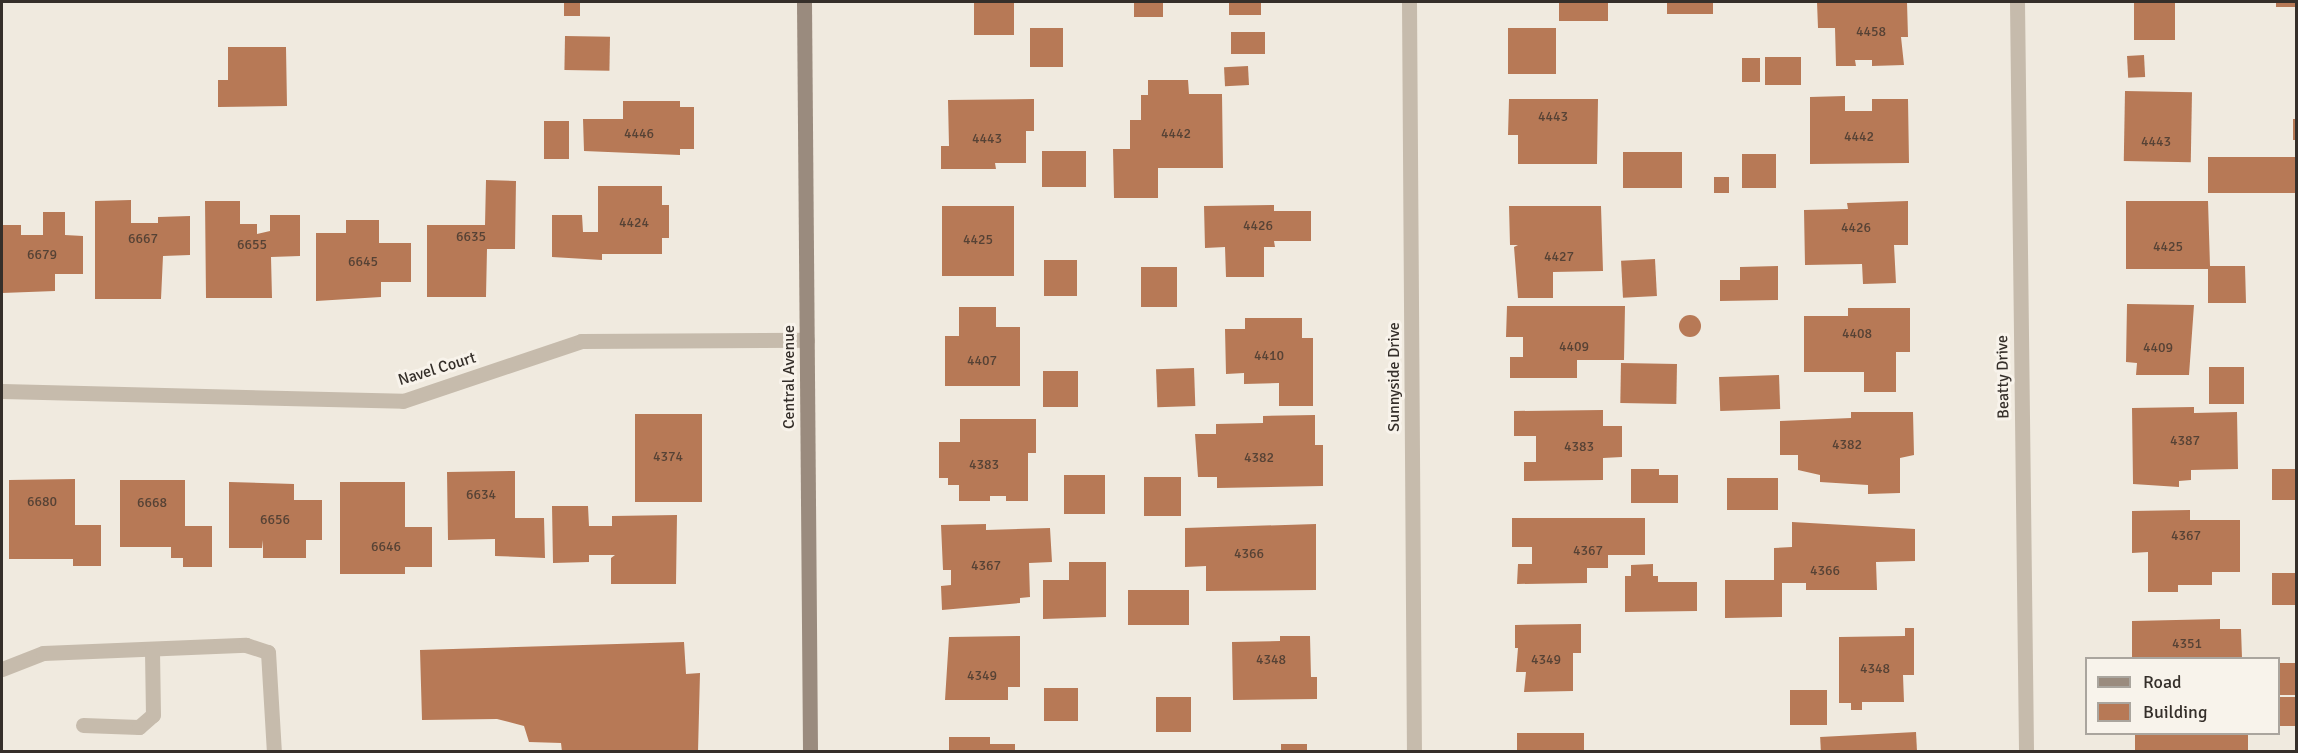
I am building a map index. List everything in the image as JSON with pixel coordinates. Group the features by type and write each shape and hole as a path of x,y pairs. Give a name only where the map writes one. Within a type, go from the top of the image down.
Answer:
{"main road":[{"name":"Central Avenue","path":"804,2 810,752"}],"street":[{"name":"Sunnyside Drive","path":"1409,2 1414,752"},
{"name":"Beatty Drive","path":"2017,2 2026,752"},
{"name":"Navel Court","path":"2,391 403,401 582,341 807,340"},
{"path":"2,669 43,653 246,645 268,652 274,752"},
{"path":"83,725 139,727 153,715 152,649"}],"building":[{"path":"564,2 580,2 580,16 564,16"},
{"path":"974,2 1014,2 1014,35 974,35"},
{"path":"1134,2 1163,2 1163,17 1134,17"},
{"path":"1229,2 1261,2 1261,15 1229,15"},
{"path":"1559,2 1608,2 1608,21 1559,21"},
{"path":"1667,2 1713,2 1713,14 1667,14"},
{"path":"1817,2 1907,2 1908,37 1901,37 1904,65 1872,66 1872,60 1855,60 1856,66 1836,66 1835,28 1818,28"},
{"path":"2276,2 2296,2 2296,7 2276,7"},
{"path":"2134,3 2175,3 2175,40 2134,40"},
{"path":"1030,28 1063,28 1063,67 1030,67"},
{"path":"1508,28 1556,28 1556,74 1508,74"},
{"path":"1231,32 1265,32 1265,54 1231,54"},
{"path":"565,36 610,37 609,71 564,70"},
{"path":"228,47 286,47 287,106 218,107 218,80 228,80"},
{"path":"2144,55 2145,77 2128,78 2127,56"},
{"path":"1765,57 1801,57 1801,85 1765,85"},
{"path":"1742,58 1760,58 1760,82 1742,82"},
{"path":"1248,66 1249,85 1225,86 1224,67"},
{"path":"1148,80 1188,80 1189,94 1222,94 1223,168 1158,168 1158,198 1114,198 1113,149 1130,149 1130,120 1141,120 1141,95 1148,95"},
{"path":"2125,91 2192,92 2191,162 2124,161"},
{"path":"1845,96 1845,111 1872,111 1872,99 1908,99 1909,163 1810,164 1810,97"},
{"path":"1034,99 1034,131 1026,131 1026,163 995,163 996,169 941,169 941,146 949,146 948,100"},
{"path":"1509,99 1598,99 1597,164 1518,164 1518,135 1508,135"},
{"path":"623,101 680,101 680,107 694,107 694,149 680,149 680,155 584,151 583,119 623,119"},
{"path":"2293,119 2296,119 2296,140 2293,140"},
{"path":"544,121 569,121 569,159 544,159"},
{"path":"1042,151 1086,151 1086,187 1042,187"},
{"path":"1623,152 1682,152 1682,188 1623,188"},
{"path":"1742,154 1776,154 1776,188 1742,188"},
{"path":"2208,157 2296,157 2296,193 2208,193"},
{"path":"1714,177 1729,177 1729,193 1714,193"},
{"path":"486,180 516,181 515,249 487,249 486,297 427,297 427,225 485,225"},
{"path":"598,186 662,186 662,205 669,205 669,238 662,238 662,254 602,254 602,260 552,257 552,215 582,215 583,232 598,232"},
{"path":"131,200 131,223 158,223 158,217 190,216 190,255 163,256 161,299 95,299 95,201"},
{"path":"205,201 240,201 240,224 257,224 257,234 270,231 270,215 300,215 300,256 271,257 272,298 206,298"},
{"path":"1908,201 1908,245 1894,245 1896,283 1863,284 1862,264 1805,265 1804,210 1848,209 1847,203"},
{"path":"2126,201 2208,201 2210,266 2245,266 2246,303 2208,303 2208,269 2126,269"},
{"path":"1274,205 1274,211 1311,211 1311,241 1274,241 1275,247 1264,247 1264,277 1226,277 1225,247 1205,248 1204,206"},
{"path":"942,206 1014,206 1014,276 942,276"},
{"path":"1509,206 1601,206 1603,271 1553,272 1553,298 1518,298 1514,247 1518,245 1510,245"},
{"path":"43,212 65,212 65,235 83,236 83,274 55,274 55,291 2,293 2,225 21,225 21,235 43,235"},
{"path":"346,220 379,220 379,243 411,243 411,282 381,282 381,297 316,301 316,233 346,233"},
{"path":"1655,259 1657,296 1623,298 1621,261"},
{"path":"1044,260 1077,260 1077,296 1044,296"},
{"path":"1778,266 1778,300 1720,301 1720,280 1740,280 1740,267"},
{"path":"1141,267 1177,267 1177,307 1141,307"},
{"path":"2127,304 2194,305 2189,375 2136,375 2137,363 2126,362"},
{"path":"1507,306 1625,306 1624,360 1577,360 1577,378 1510,378 1510,357 1523,357 1523,337 1506,337"},
{"path":"959,307 996,307 996,327 1020,327 1020,386 945,386 945,336 959,336"},
{"path":"1848,308 1910,308 1910,352 1896,352 1896,392 1864,392 1864,372 1804,372 1804,316 1848,316"},
{"path":"1690,315 1698,318 1701,326 1698,334 1690,337 1682,334 1679,326 1682,318"},
{"path":"1245,318 1302,318 1302,338 1313,338 1313,406 1279,406 1279,383 1244,384 1244,373 1226,374 1225,329 1245,329"},
{"path":"1621,363 1677,364 1676,404 1620,403"},
{"path":"2209,367 2244,367 2244,404 2209,404"},
{"path":"1194,368 1195,406 1157,407 1156,369"},
{"path":"1043,371 1078,371 1078,407 1043,407"},
{"path":"1779,375 1780,409 1720,411 1719,377"},
{"path":"2194,407 2194,413 2237,412 2238,469 2191,470 2191,480 2179,481 2179,487 2133,484 2132,408"},
{"path":"1603,410 1603,426 1622,426 1622,457 1603,458 1603,480 1524,481 1524,462 1536,462 1536,436 1514,436 1514,411"},
{"path":"1851,412 1913,412 1914,455 1900,458 1900,493 1868,494 1868,485 1820,482 1820,475 1798,470 1798,455 1780,455 1780,421 1851,418"},
{"path":"635,414 702,414 702,502 635,502"},
{"path":"1315,415 1315,445 1323,445 1323,486 1217,488 1217,477 1198,477 1195,434 1216,434 1216,424 1263,423 1263,416"},
{"path":"960,419 1036,419 1036,453 1028,453 1028,501 1006,501 1006,496 990,496 990,501 959,501 959,485 948,485 948,478 939,478 939,442 960,442"},
{"path":"1631,469 1659,469 1659,475 1678,475 1678,503 1631,503"},
{"path":"2272,469 2296,469 2296,500 2272,500"},
{"path":"515,471 515,518 544,518 545,558 495,556 495,539 448,540 447,472"},
{"path":"1064,475 1105,475 1105,514 1064,514"},
{"path":"1144,477 1181,477 1181,516 1144,516"},
{"path":"1727,478 1778,478 1778,510 1727,510"},
{"path":"75,479 75,525 101,525 101,566 73,566 73,559 9,559 9,480"},
{"path":"120,480 185,480 185,526 212,526 212,567 183,567 183,558 171,558 171,547 120,547"},
{"path":"229,482 294,484 294,500 322,500 322,540 306,540 306,558 263,558 263,540 262,548 229,548"},
{"path":"340,482 405,482 405,527 432,527 432,567 405,567 405,574 340,574"},
{"path":"552,506 588,506 589,526 612,526 612,516 677,515 676,584 611,584 611,558 615,555 589,555 589,562 553,563"},
{"path":"2190,510 2190,520 2240,520 2240,572 2212,572 2212,585 2178,585 2178,592 2148,592 2148,552 2132,553 2132,511"},
{"path":"1512,518 1645,518 1645,555 1608,555 1608,568 1587,568 1587,583 1517,584 1518,564 1532,564 1532,547 1512,547"},
{"path":"1792,522 1915,529 1915,561 1876,562 1877,590 1806,590 1806,583 1782,583 1782,617 1725,618 1725,580 1774,580 1774,548 1792,547"},
{"path":"986,524 986,530 1050,528 1052,562 1029,563 1030,597 1020,598 1020,603 942,610 941,586 951,585 951,570 943,570 941,525"},
{"path":"1316,524 1316,590 1206,591 1206,566 1185,567 1185,528"},
{"path":"1069,562 1106,562 1106,617 1043,619 1043,580 1069,580"},
{"path":"1653,564 1653,576 1658,576 1658,582 1697,582 1697,611 1625,612 1625,576 1631,576 1631,565"},
{"path":"2272,573 2296,573 2296,605 2272,605"},
{"path":"1128,590 1189,590 1189,625 1128,625"},
{"path":"2220,619 2220,629 2241,629 2242,657 2132,657 2132,621"},
{"path":"1581,624 1581,653 1573,653 1573,691 1524,692 1526,672 1516,672 1518,648 1515,648 1515,625"},
{"path":"1905,628 1914,628 1914,675 1903,675 1904,702 1862,702 1862,710 1851,710 1851,703 1839,703 1839,637 1905,636"},
{"path":"1020,636 1020,687 1008,687 1008,700 945,700 949,637"},
{"path":"1280,636 1310,636 1311,677 1317,677 1317,699 1233,700 1232,642 1280,641"},
{"path":"684,642 686,674 700,673 698,752 562,752 561,743 529,742 524,726 497,719 422,720 420,650"},
{"path":"2280,663 2296,663 2296,695 2280,695"},
{"path":"1044,688 1078,688 1078,721 1044,721"},
{"path":"1790,690 1827,690 1827,725 1790,725"},
{"path":"1156,697 1191,697 1191,732 1156,732"},
{"path":"2280,697 2296,697 2296,726 2280,726"},
{"path":"1916,732 1917,752 1821,752 1820,737"},
{"path":"1517,733 1584,733 1584,752 1517,752"},
{"path":"2135,735 2248,735 2248,752 2135,752"},
{"path":"949,737 990,737 990,744 1015,744 1015,752 949,752"},
{"path":"1281,744 1307,744 1307,752 1281,752"}]}
